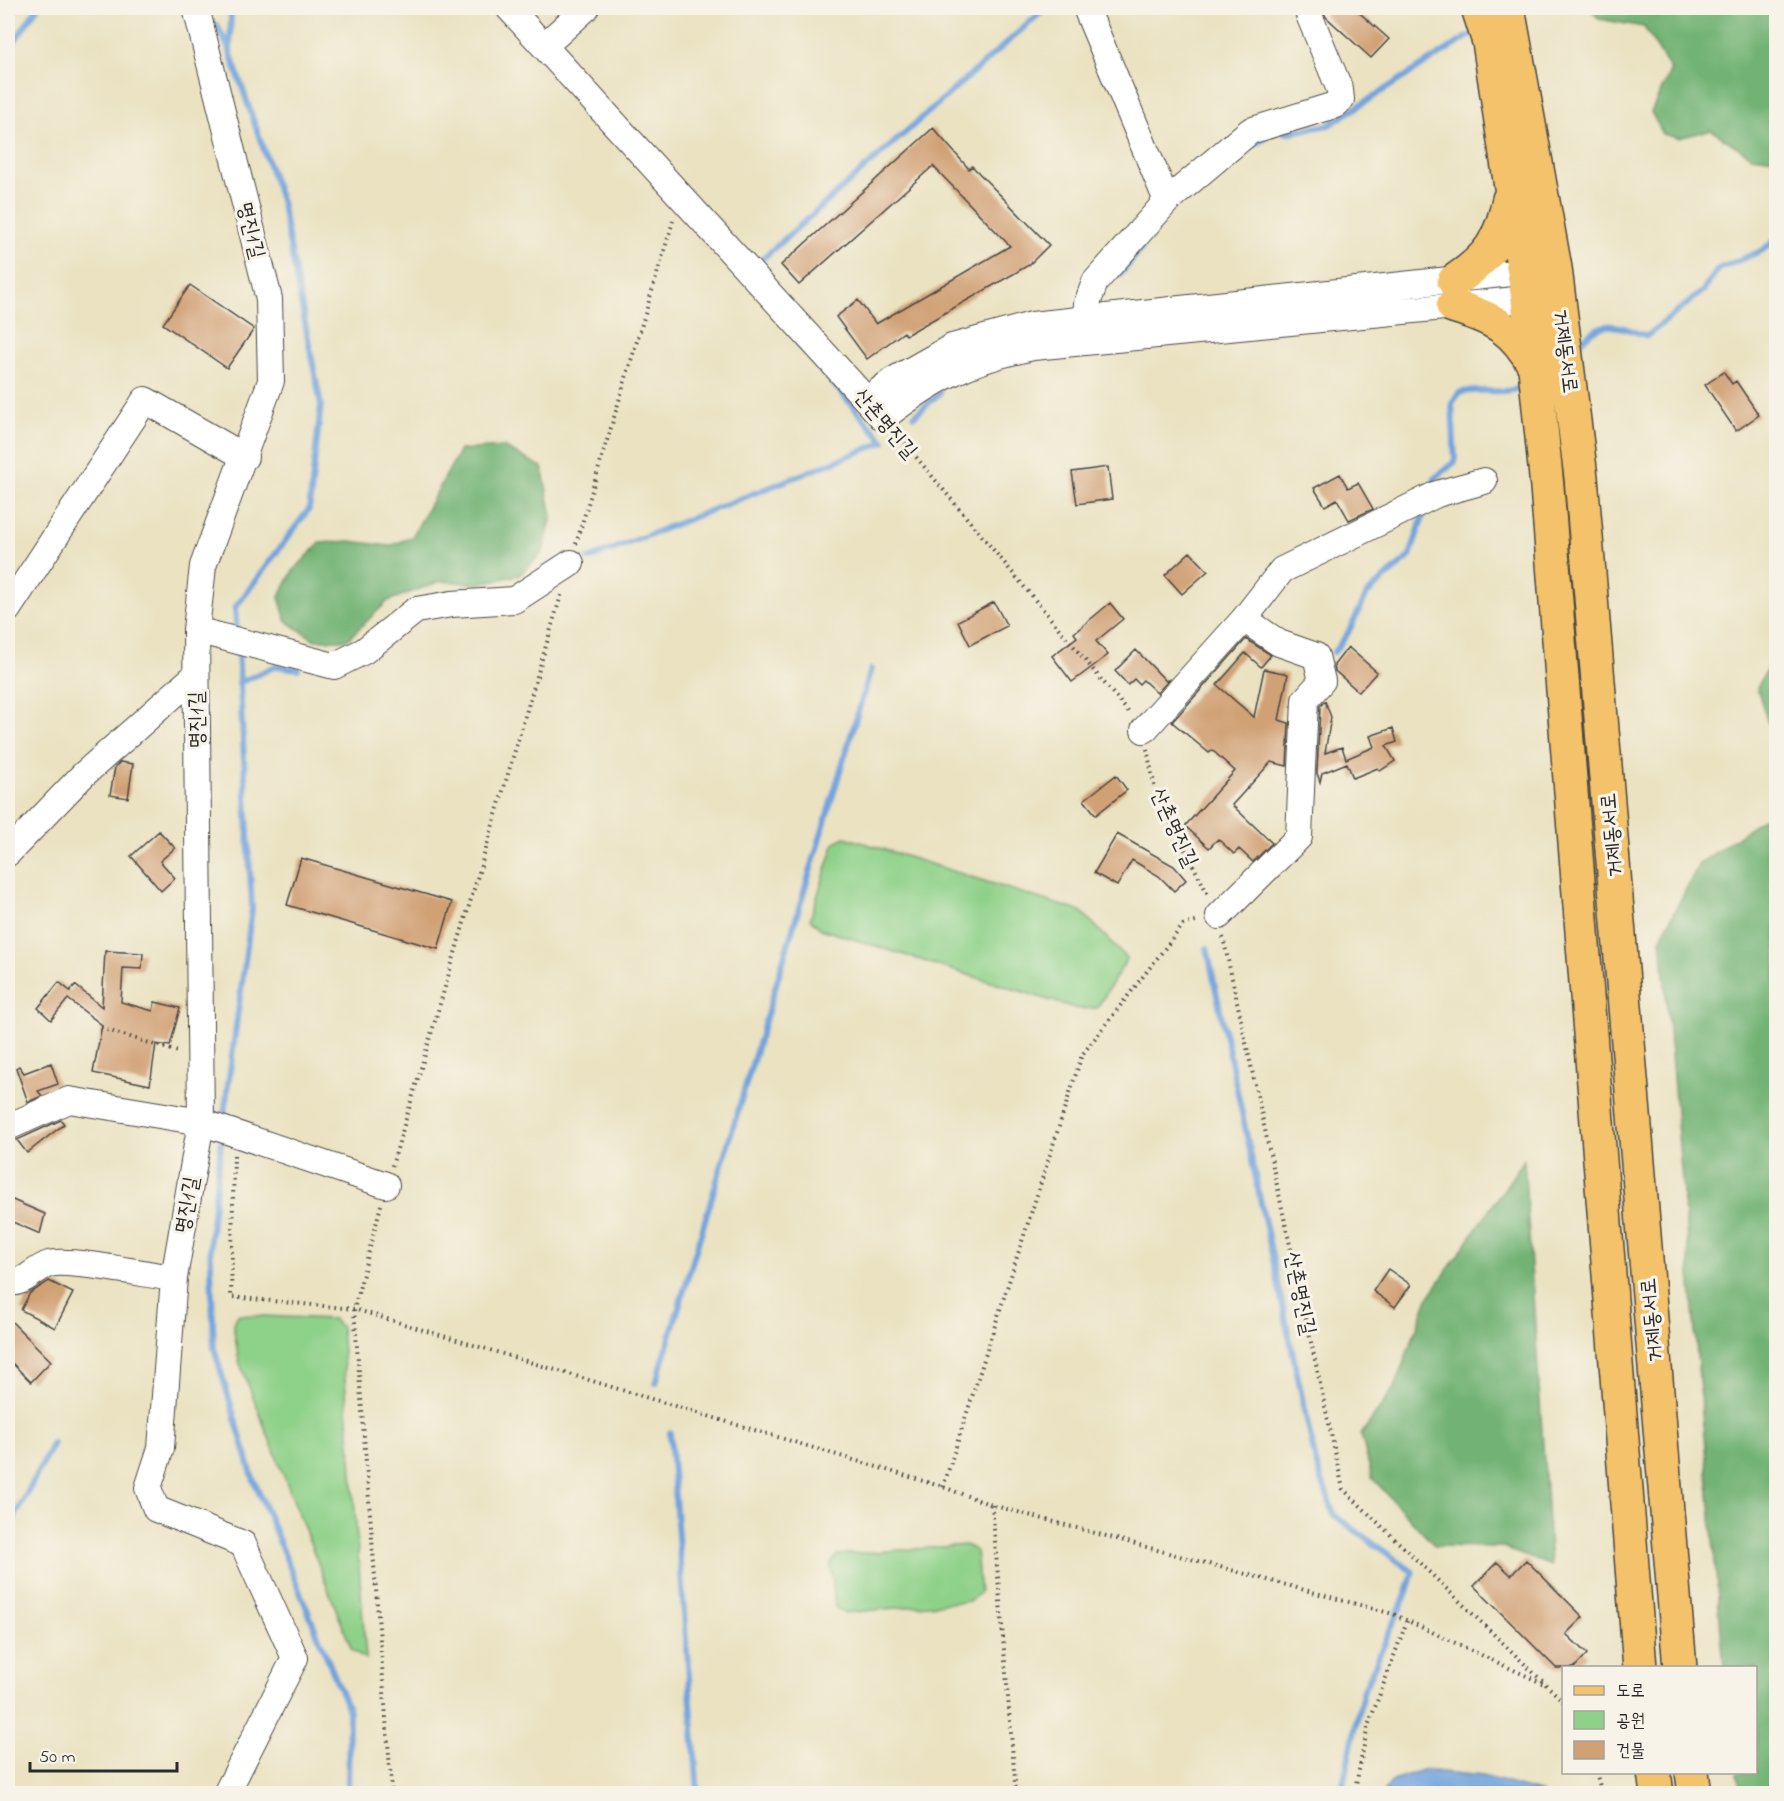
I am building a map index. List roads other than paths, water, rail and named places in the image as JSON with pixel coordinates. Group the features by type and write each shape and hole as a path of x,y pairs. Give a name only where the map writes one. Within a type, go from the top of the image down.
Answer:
{"main road":[{"name":"거제동서로","path":"1493,18 1511,192 1541,284 1536,369 1640,1666"},
{"name":"거제동서로","path":"1493,18 1541,284 1581,477 1680,1666"},
{"path":"1511,192 1502,230 1484,259 1454,294 1484,316 1504,327 1528,354 1536,369"},
{"path":"1654,1774 1657,1794"},
{"path":"1692,1774 1695,1794"}],"street":[{"name":"명진1길","path":"196,8 269,299 271,381 203,566 196,630 201,1122 174,1278 161,1448 148,1488 156,1509 243,1544 295,1658 226,1794"},
{"name":"산촌명진길","path":"509,8 875,409"},
{"path":"544,46 586,8"},
{"path":"1086,8 1167,201"},
{"path":"1084,332 1089,294 1095,282 1167,201 1250,131 1335,105 1341,99 1340,90 1309,15"},
{"path":"875,409 960,368 1084,332 1541,284"},
{"path":"837,368 864,381 894,379 952,347 1032,325 1084,332"},
{"path":"875,409 894,379"},
{"path":"8,609 145,399 244,457"},
{"path":"1144,730 1244,619 1282,570 1437,494 1484,481"},
{"path":"196,630 334,666 364,651 416,610 452,604 514,600 571,562"},
{"path":"1219,916 1299,837 1305,700 1322,681 1316,656 1279,643 1244,619"},
{"path":"8,853 83,775 196,675"},
{"path":"8,1127 69,1100 201,1122 386,1185"},
{"path":"8,1282 17,1283 49,1264 72,1264 174,1278"}],"water":[{"path":"1422,1770 1483,1776 1543,1793 1383,1793 1393,1780"}],"waterway":[{"path":"8,51 37,8"},
{"path":"231,8 230,52 281,200 321,405 309,509 235,608 237,635"},
{"path":"761,260 1046,8"},
{"path":"217,25 229,49"},
{"path":"1285,133 1329,125 1475,32"},
{"path":"1246,149 1266,138"},
{"path":"1582,341 1590,333 1605,326 1620,327 1647,336 1703,291 1718,269 1761,251 1776,240"},
{"path":"1120,275 1142,248"},
{"path":"588,559 884,442 798,343"},
{"path":"1432,489 1435,478 1455,462 1452,403 1459,393 1511,390 1526,384"},
{"path":"914,416 940,393"},
{"path":"1334,652 1348,633 1367,594 1410,556 1426,507"},
{"path":"223,1122 252,909 238,648"},
{"path":"239,683 276,666 298,669"},
{"path":"656,1383 871,669"},
{"path":"1207,948 1316,1463 1334,1515 1413,1572 1406,1595 1363,1692 1341,1794"},
{"path":"222,1135 210,1239 214,1348 253,1478 349,1711 348,1794"},
{"path":"670,1433 698,1794"},
{"path":"8,1530 53,1443"}]}
